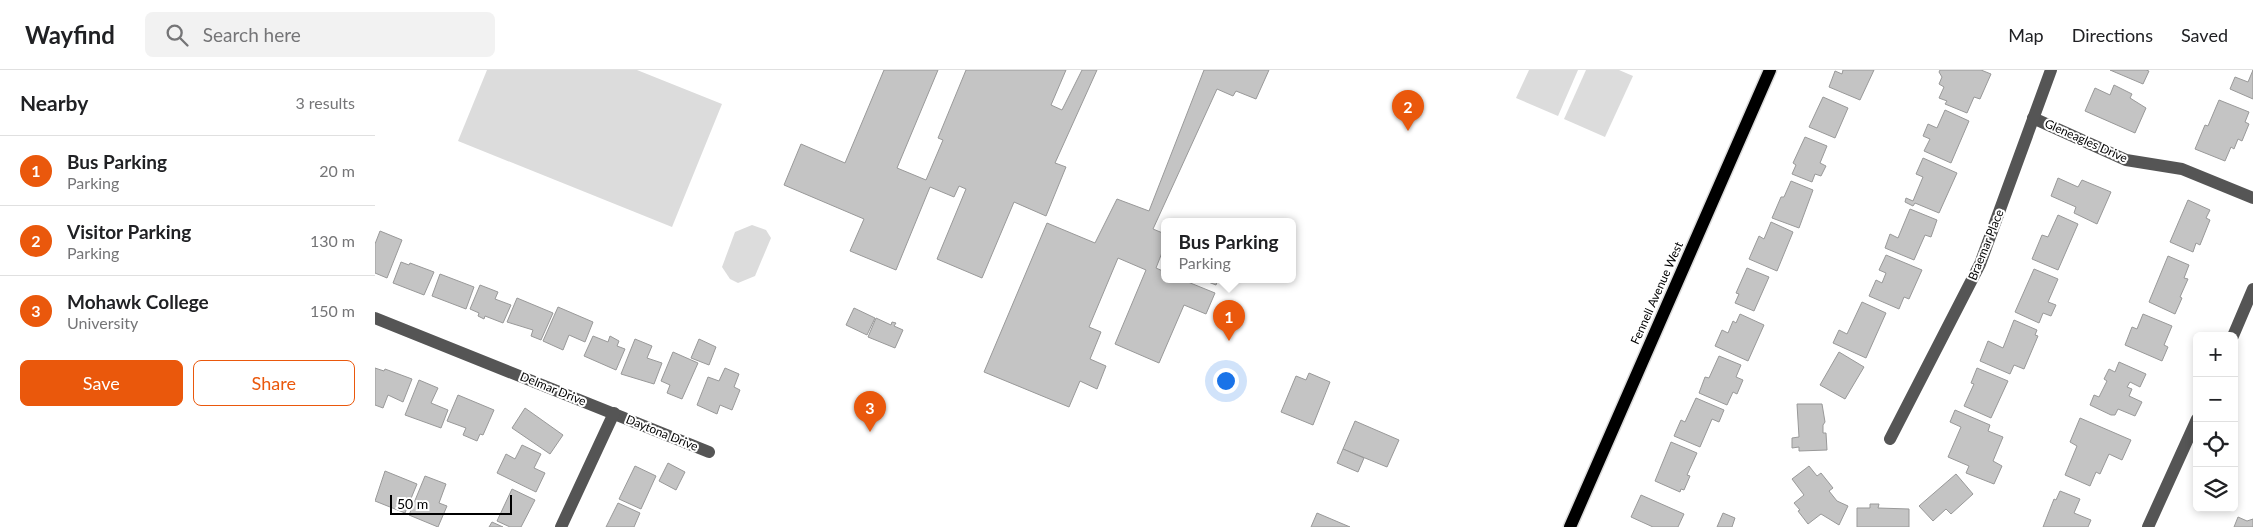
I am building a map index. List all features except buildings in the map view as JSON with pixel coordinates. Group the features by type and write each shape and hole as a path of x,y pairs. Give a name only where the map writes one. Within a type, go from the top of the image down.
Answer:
{"main road":[{"name":"Fennell Avenue West","path":"1570,527 1770,70"}],"street":[{"name":"Braemar Place","path":"1890,439 1981,264 2051,70"},
{"name":"Gleneagles Drive","path":"2033,118 2126,160 2182,169 2253,198"},
{"path":"2235,332 2253,289"},
{"name":"Delmar Drive","path":"375,318 614,414"},
{"path":"561,527 614,414"},
{"name":"Daytona Drive","path":"614,414 709,452"},
{"path":"2149,527 2196,422"}],"shaded area":[{"path":"487,70 637,70 722,104 672,227 458,141"},
{"path":"1529,70 1578,70 1558,116 1516,98"},
{"path":"1586,70 1619,70 1633,76 1605,137 1564,119"},
{"path":"752,225 766,230 771,238 755,276 738,283 730,279 722,267 735,232"}],"place":[{"name":"Visitor Parking","path":"1408,131"},
{"name":"Bus Parking","path":"1229,341"},
{"name":"Mohawk College","path":"870,432"}]}
